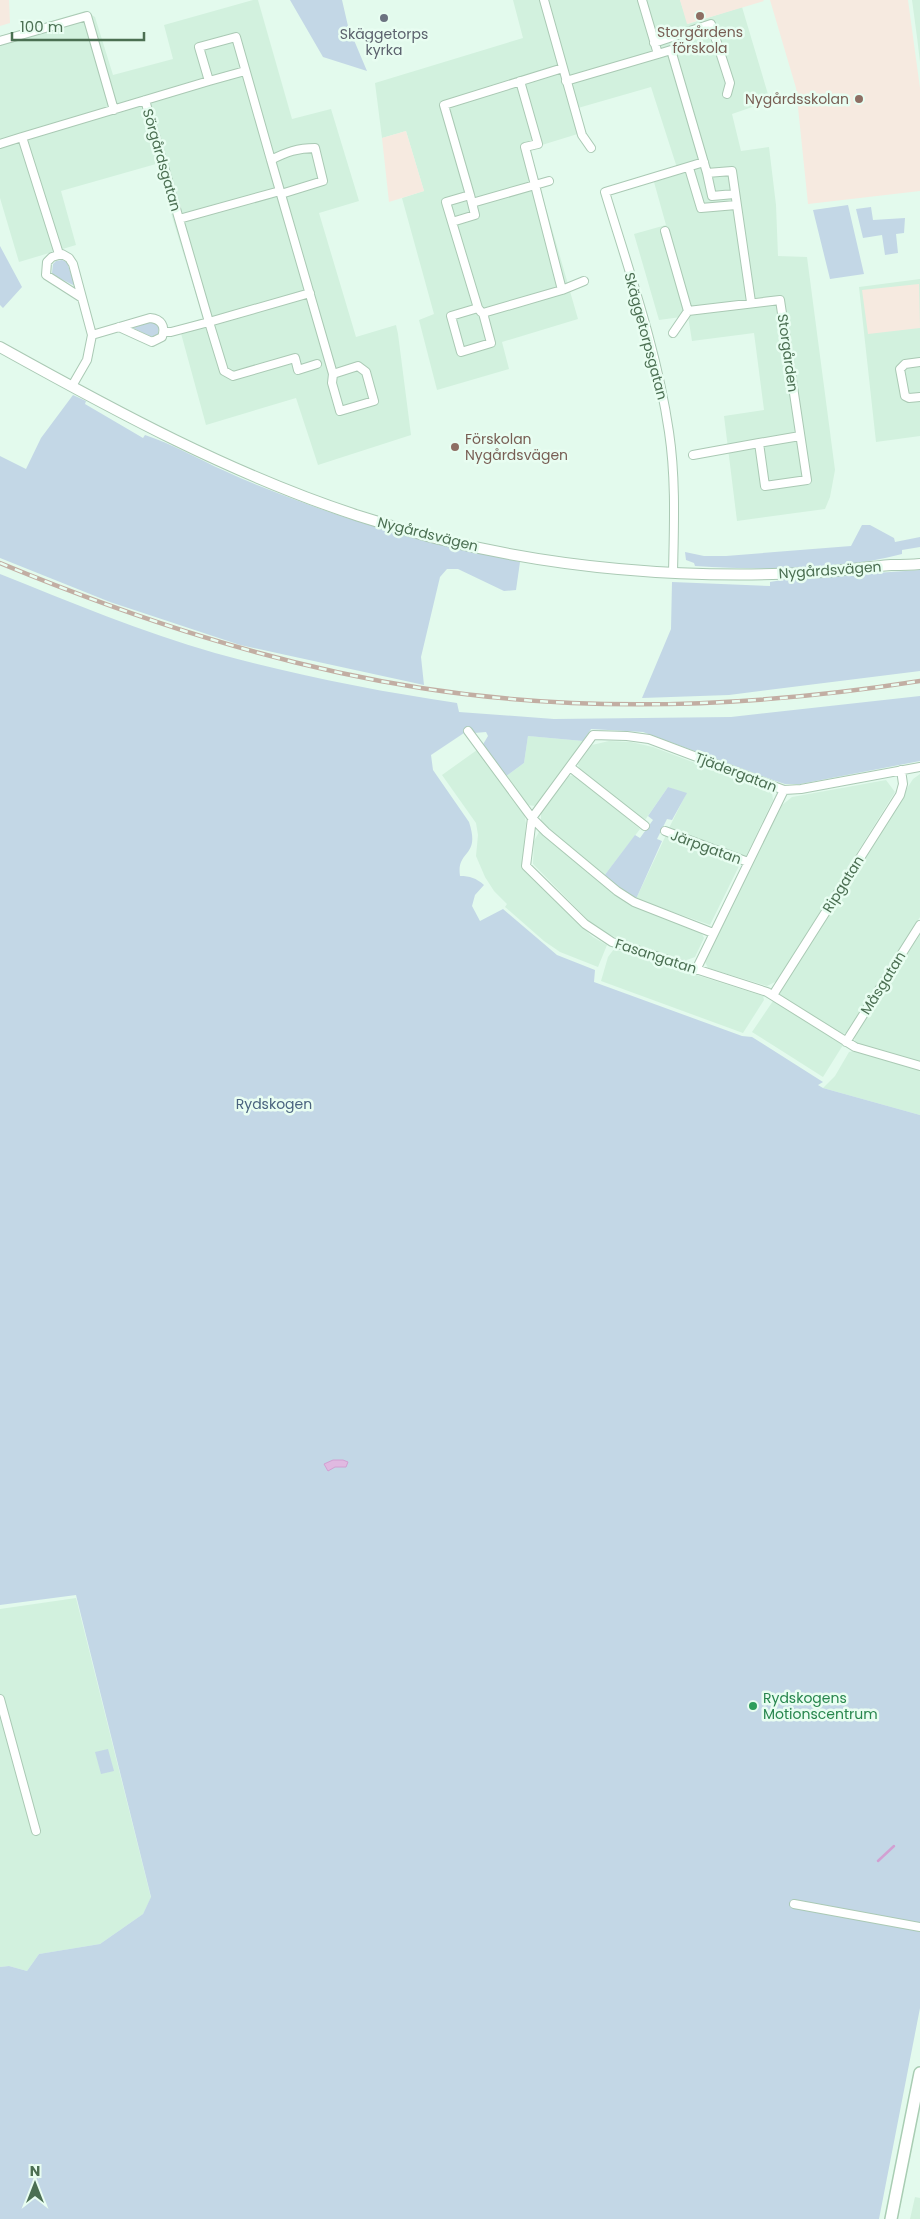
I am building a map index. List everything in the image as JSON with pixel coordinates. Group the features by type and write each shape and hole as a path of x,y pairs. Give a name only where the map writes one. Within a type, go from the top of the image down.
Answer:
{"main road":[{"path":"891,2219 920,2073"}],"street":[{"path":"544,0 582,135 591,148"},
{"path":"642,0 658,54"},
{"path":"0,41 87,16 114,110"},
{"path":"654,44 711,24 730,83 727,94"},
{"path":"209,81 199,47 236,36 333,374 332,383 340,411 374,401 366,372 358,366 333,374"},
{"path":"668,39 712,196 734,194"},
{"path":"566,81 672,50"},
{"path":"452,222 475,215 444,105 563,68"},
{"name":"Sörgårdsgatan","path":"0,144 246,71"},
{"path":"520,81 538,144 525,148 562,290"},
{"name":"Sörgårdsgatan","path":"145,100 224,371 233,376 295,358 298,370 317,364"},
{"path":"22,137 59,254"},
{"name":"Sörgårdsgatan","path":"179,219 323,180 314,148 288,151 271,160"},
{"path":"704,162 689,168 701,208 736,205"},
{"name":"Skäggetorpsgatan","path":"673,572 675,493 664,404 650,339 605,192 689,168"},
{"path":"707,173 732,171 751,302"},
{"path":"549,181 471,199 446,202 480,311 491,343 461,352 451,316 480,311 562,290 584,281"},
{"path":"665,231 688,311 673,333"},
{"path":"72,386 87,360 92,335 82,298 71,260 59,254 47,262 46,275 82,298"},
{"path":"164,332 171,332 209,322 310,293"},
{"name":"Storgården","path":"688,311 780,300 807,480 765,486 759,442"},
{"path":"92,335 150,318 156,318 163,326 164,332 162,337 152,342 119,328"},
{"name":"Nygårdsvägen","path":"0,347 227,465 359,516 425,535 521,556 594,567 673,572 767,574 920,564"},
{"path":"920,362 905,364 900,369 906,396 909,398 920,397"},
{"path":"693,455 800,436"},
{"name":"Nygårdsvägen","path":"894,565 920,557"},
{"path":"468,731 532,818 617,891 634,902 714,933"},
{"name":"Tjädergatan","path":"532,818 593,735 649,739 784,790 801,789 920,767"},
{"path":"570,767 645,826"},
{"name":"Ripgatan","path":"773,995 900,795 903,784 901,770"},
{"name":"Järpgatan","path":"696,970 784,790"},
{"name":"Fasangatan","path":"532,818 526,866 585,924 599,935 618,945 773,995 855,1048 920,1066"},
{"name":"Järpgatan","path":"665,832 748,862"},
{"name":"Måsgatan","path":"846,1042 920,925"},
{"path":"0,1699 36,1831"},
{"path":"794,1904 920,1927"}],"shaded area":[{"path":"0,0 9,0 10,23 0,26"},
{"path":"258,0 292,119 331,109 359,201 319,213 356,337 396,325 398,334 411,435 318,465 296,398 206,425 179,326 203,318 156,164 61,191 76,245 19,262 0,198 0,36 85,11 95,17 113,75 173,59 164,25"},
{"path":"513,0 680,0 688,24 742,7 770,101 732,114 741,151 769,147 776,205 778,256 807,257 835,470 830,497 825,509 737,521 724,416 764,410 754,333 692,341 688,316 659,320 634,234 666,225 654,182 679,174 651,87 578,108 584,132 529,149 578,319 502,342 509,369 437,390 419,320 434,314 402,198 424,191 406,131 382,138 375,83 523,38"},
{"name":"Storgårdens förskola","path":"680,0 763,0 764,1 687,24"},
{"name":"Nygårdsskolan","path":"770,0 908,0 920,88 920,191 808,204 796,88"},
{"path":"912,0 920,0 920,62 917,37"},
{"path":"406,131 424,191 389,202 382,138"},
{"path":"920,279 920,436 876,442 859,287"},
{"path":"919,284 920,328 868,334 862,290"},
{"path":"528,736 583,741 536,806 526,805 505,777 524,763"},
{"path":"609,741 631,742 653,747 772,792 773,800 746,856 743,857 669,828 686,794 668,787 643,823 640,822 579,769 578,764 592,745"},
{"path":"477,750 524,813 526,823 522,868 574,920 593,937 607,945 598,967 560,952 544,941 505,907 507,904 494,891 485,877 476,856 478,835 476,823 442,775"},
{"path":"920,774 920,917 847,1033 842,1034 780,996 779,990 913,779"},
{"path":"575,775 640,829 604,876 541,822 541,813 569,776"},
{"path":"886,780 895,792 777,981 767,986 708,968 704,960 782,805 792,797"},
{"path":"539,832 624,901 700,930 704,938 695,957 684,961 632,945 604,932 590,922 533,864 534,841"},
{"path":"666,835 740,864 710,925 636,899"},
{"path":"920,933 920,1062 856,1044 854,1038"},
{"path":"614,949 763,996 764,1000 743,1033 601,981 608,957"},
{"path":"773,1001 843,1045 823,1077 752,1032"},
{"path":"854,1051 920,1069 920,1115 823,1088 835,1076 849,1052"},
{"path":"333,1460 348,1462 346,1467 335,1467 328,1471 324,1464"},
{"path":"76,1598 151,1898 143,1914 100,1944 39,1954 27,1971 9,1966 0,1967 0,1609"},
{"path":"915,2197 920,2198 920,2219 910,2219"}],"green space":[{"path":"290,0 342,0 348,26 367,71 323,57"},
{"path":"848,205 864,274 830,279 813,210"},
{"path":"871,207 873,220 905,218 904,233 896,234 898,253 885,255 882,235 863,238 856,209"},
{"path":"0,246 22,287 3,308 0,305"},
{"path":"62,260 67,262 75,286 52,273 53,264 56,261"},
{"path":"150,322 155,323 159,327 158,334 152,337 133,328"},
{"path":"73,395 86,401 85,404 143,438 145,435 166,443 242,479 296,500 378,527 520,562 516,590 504,591 458,569 447,569 440,577 421,657 424,685 240,645 110,602 0,558 0,456 26,469 41,438"},
{"path":"862,525 870,525 894,538 895,542 920,537 920,547 902,550 902,554 877,560 799,568 695,566 694,563 686,560 685,552 704,556 726,556 851,546"},
{"path":"920,570 920,671 729,695 642,698 671,629 672,582 770,586 770,582 788,579"},
{"name":"Rydskogen","path":"0,574 80,606 188,645 335,682 457,703 459,712 554,719 731,717 920,696 920,761 800,784 785,784 643,732 591,729 583,741 528,736 524,763 505,777 482,746 488,736 486,732 474,733 470,729 431,755 433,770 469,822 472,842 461,861 460,876 473,878 484,885 475,895 472,906 480,921 503,909 557,955 595,970 594,982 742,1036 752,1037 823,1082 818,1085 823,1088 920,1115 920,2008 879,2219 0,2219 0,1967 9,1966 27,1971 39,1954 100,1944 143,1914 151,1897 76,1595 0,1605"},
{"path":"668,787 687,793 672,820 667,819 657,839 662,841 636,899 604,876 635,835 640,838 653,820 648,816"},
{"path":"108,1749 114,1771 101,1774 95,1752"}],"waterway":[{"path":"878,1861 894,1846"}],"railway":[{"path":"0,563 51,584 154,621 259,653 367,678 421,688 483,696 545,702 670,704 796,697 920,681"}],"place":[{"name":"Storgårdens förskola","path":"700,16"},
{"name":"Skäggetorps kyrka","path":"384,18"},
{"name":"Nygårdsskolan","path":"859,99"},
{"name":"Förskolan Nygårdsvägen","path":"455,447"},
{"name":"Rydskogens Motionscentrum","path":"753,1706"}]}
